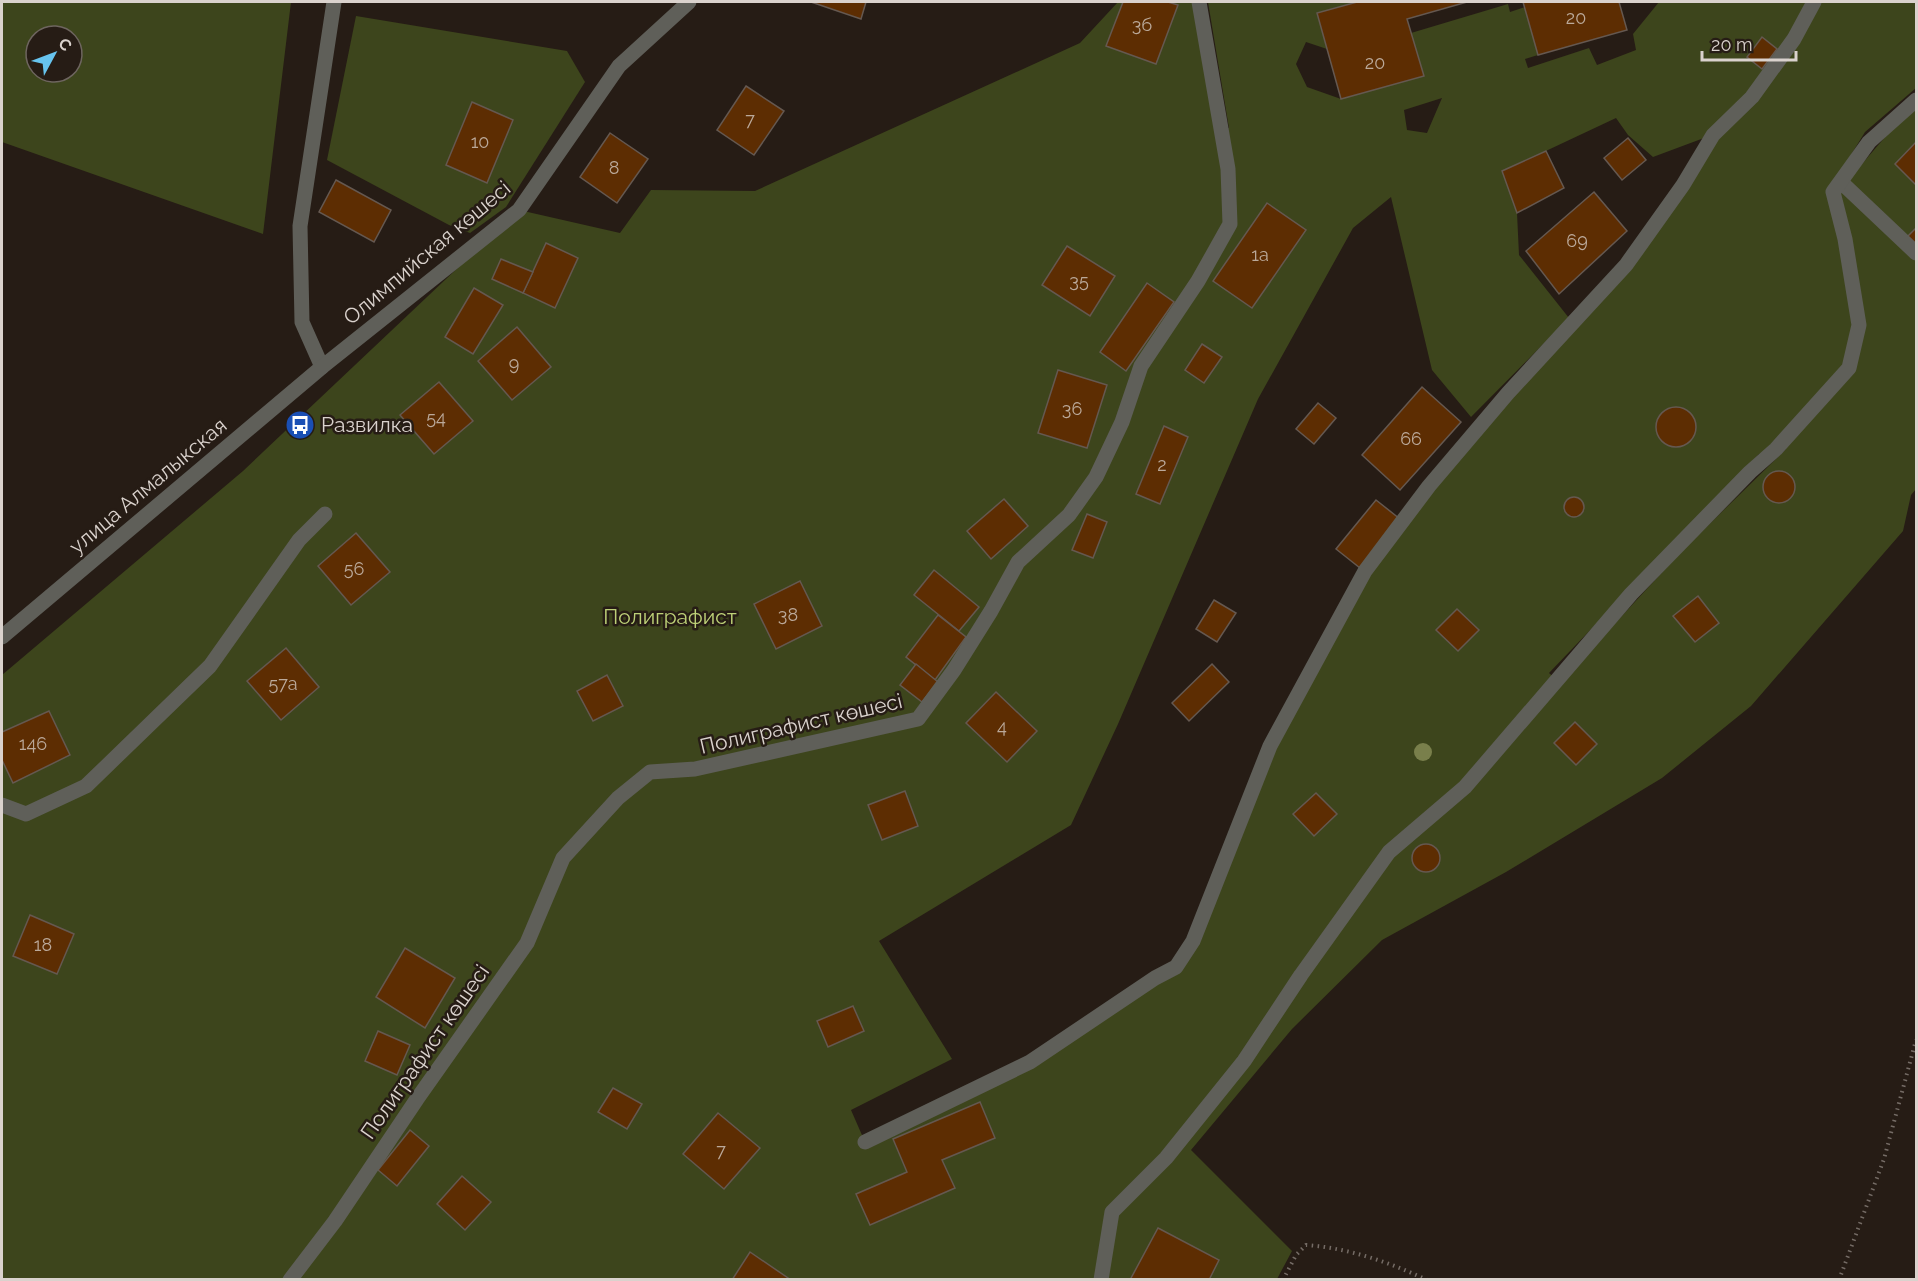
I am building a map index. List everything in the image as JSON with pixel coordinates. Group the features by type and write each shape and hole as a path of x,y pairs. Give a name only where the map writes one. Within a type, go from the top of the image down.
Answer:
{"street":[{"path":"322,367 302,322 300,226 334,2"},
{"name":"Олимпийская көшесі","path":"322,367 519,210 619,66 689,2"},
{"name":"Полиграфист көшесі","path":"290,1280 335,1221 437,1070 527,943 563,858 618,798 650,772 695,769 918,719 954,670 1018,562 1069,515 1096,477 1122,422 1142,366 1198,281 1230,224 1228,169 1199,2"},
{"path":"865,1142 1030,1062 1155,978 1176,967 1192,941 1270,746 1365,571 1429,486 1501,401 1626,266 1683,185 1713,135 1752,97 1794,39 1814,2"},
{"path":"1101,1280 1112,1212 1166,1158 1244,1061 1301,975 1389,852 1465,787 1631,594 1750,472 1776,449 1850,368 1859,325 1845,239 1833,192 1869,142 1917,100"},
{"path":"1841,182 1917,253"},
{"name":"улица Алмалыкская","path":"2,637 322,367"},
{"path":"2,805 26,814 86,786 210,666 299,540 325,514"}],"path":[{"path":"1839,1280 1884,1159 1917,1041"},
{"path":"1283,1280 1296,1255 1306,1245 1390,1263 1427,1280"}],"green space":[{"path":"2,2 291,2 263,234 2,142"},
{"name":"Полиграфист","path":"1118,2 1199,2 1220,126 1229,128 1208,2 1357,2 1317,13 1327,49 1306,42 1296,64 1307,87 1341,99 1423,76 1411,33 1508,4 1510,12 1525,7 1538,55 1525,59 1528,68 1589,48 1597,65 1636,50 1633,34 1659,2 1916,2 1916,88 1865,132 1849,158 1849,179 1892,129 1916,107 1916,142 1895,164 1916,185 1916,228 1907,237 1916,246 1916,489 1911,495 1903,531 1751,706 1662,778 1506,872 1382,940 1292,1029 1191,1150 1292,1251 1277,1279 2,1279 2,675 243,471 519,210 620,233 651,190 755,191 1080,43","holes":["1442,98 1427,133 1407,130 1404,110","1616,118 1628,135 1653,157 1712,135 1626,265 1365,571 1270,746 1176,967 1030,1062 865,1142 851,1110 952,1059 879,941 1071,825 1118,724 1258,399 1353,228 1391,197 1432,370 1471,417 1569,318 1519,255 1517,213 1503,171","1786,449 1680,553 1560,683 1549,673 1759,454"]},
{"path":"356,16 567,51 585,82 506,207 470,233 449,225 327,160"}],"building":[{"path":"811,2 866,2 861,19"},
{"path":"1123,2 1168,2 1178,5 1156,64 1106,46"},
{"path":"1357,2 1467,2 1407,19 1424,76 1341,99 1317,13"},
{"path":"1523,2 1619,2 1627,30 1538,55"},
{"path":"1762,37 1777,49 1762,69 1747,57"},
{"path":"746,86 784,111 754,155 717,130"},
{"path":"472,102 513,120 487,183 446,165"},
{"path":"610,133 648,159 617,203 580,177"},
{"path":"1628,138 1646,160 1622,180 1604,158"},
{"path":"1916,142 1916,185 1895,164"},
{"path":"1546,151 1564,188 1517,213 1502,171"},
{"path":"336,180 391,210 374,242 319,212"},
{"path":"1594,192 1627,231 1559,294 1526,251"},
{"path":"1267,203 1306,230 1252,308 1213,281"},
{"path":"1916,228 1916,246 1907,237"},
{"path":"546,243 578,258 555,308 523,293"},
{"path":"1067,246 1115,276 1090,316 1042,285"},
{"path":"501,259 533,272 523,293 492,279"},
{"path":"1147,283 1174,302 1126,371 1100,352"},
{"path":"474,288 503,305 473,354 445,337"},
{"path":"517,327 551,367 512,400 478,361"},
{"path":"1202,344 1222,357 1204,383 1185,370"},
{"path":"1058,370 1107,385 1087,448 1038,433"},
{"path":"439,382 473,421 434,454 400,415"},
{"path":"1422,387 1461,422 1400,490 1362,455"},
{"path":"1318,403 1336,418 1314,444 1296,429"},
{"path":"1676,407 1690,413 1696,427 1690,441 1676,447 1662,441 1656,427 1662,413"},
{"path":"1164,426 1188,437 1160,504 1136,494"},
{"path":"1779,471 1791,475 1795,487 1791,499 1779,503 1767,499 1763,487 1767,475"},
{"path":"1574,497 1581,500 1584,507 1581,514 1574,517 1567,514 1564,507 1567,500"},
{"path":"1004,499 1028,526 991,559 967,531"},
{"path":"1376,500 1400,519 1360,568 1336,549"},
{"path":"1087,514 1107,522 1093,558 1072,550"},
{"path":"356,533 390,572 351,605 318,566"},
{"path":"934,570 979,607 959,631 914,595"},
{"path":"800,581 822,626 776,649 754,604"},
{"path":"1698,596 1719,623 1695,642 1673,616"},
{"path":"1214,600 1236,613 1217,642 1196,629"},
{"path":"1457,609 1479,630 1458,651 1436,630"},
{"path":"938,615 966,637 935,680 906,657"},
{"path":"286,648 319,687 281,720 247,681"},
{"path":"916,664 938,682 922,702 900,685"},
{"path":"1212,664 1229,682 1189,721 1172,703"},
{"path":"607,675 623,706 593,721 577,691"},
{"path":"996,692 1037,731 1007,762 966,723"},
{"path":"49,711 70,755 13,783 2,760 2,732"},
{"path":"1575,722 1597,744 1576,765 1554,743"},
{"path":"905,791 918,826 882,840 868,805"},
{"path":"1316,793 1337,814 1314,836 1293,814"},
{"path":"1426,844 1436,848 1440,858 1436,868 1426,872 1416,868 1412,858 1416,848"},
{"path":"30,915 74,934 57,974 13,956"},
{"path":"405,948 455,978 425,1028 376,997"},
{"path":"853,1006 864,1031 828,1047 817,1021"},
{"path":"378,1031 410,1045 397,1075 365,1061"},
{"path":"613,1088 642,1104 627,1129 598,1112"},
{"path":"980,1102 995,1138 942,1160 955,1188 870,1225 856,1194 907,1172 893,1139"},
{"path":"718,1113 760,1148 724,1189 683,1154"},
{"path":"410,1130 429,1146 397,1186 378,1170"},
{"path":"462,1176 491,1202 465,1230 437,1204"},
{"path":"1158,1228 1219,1260 1209,1280 1130,1280"},
{"path":"750,1252 791,1280 732,1280"}],"place":[{"name":"Развилка","path":"300,425"}]}
